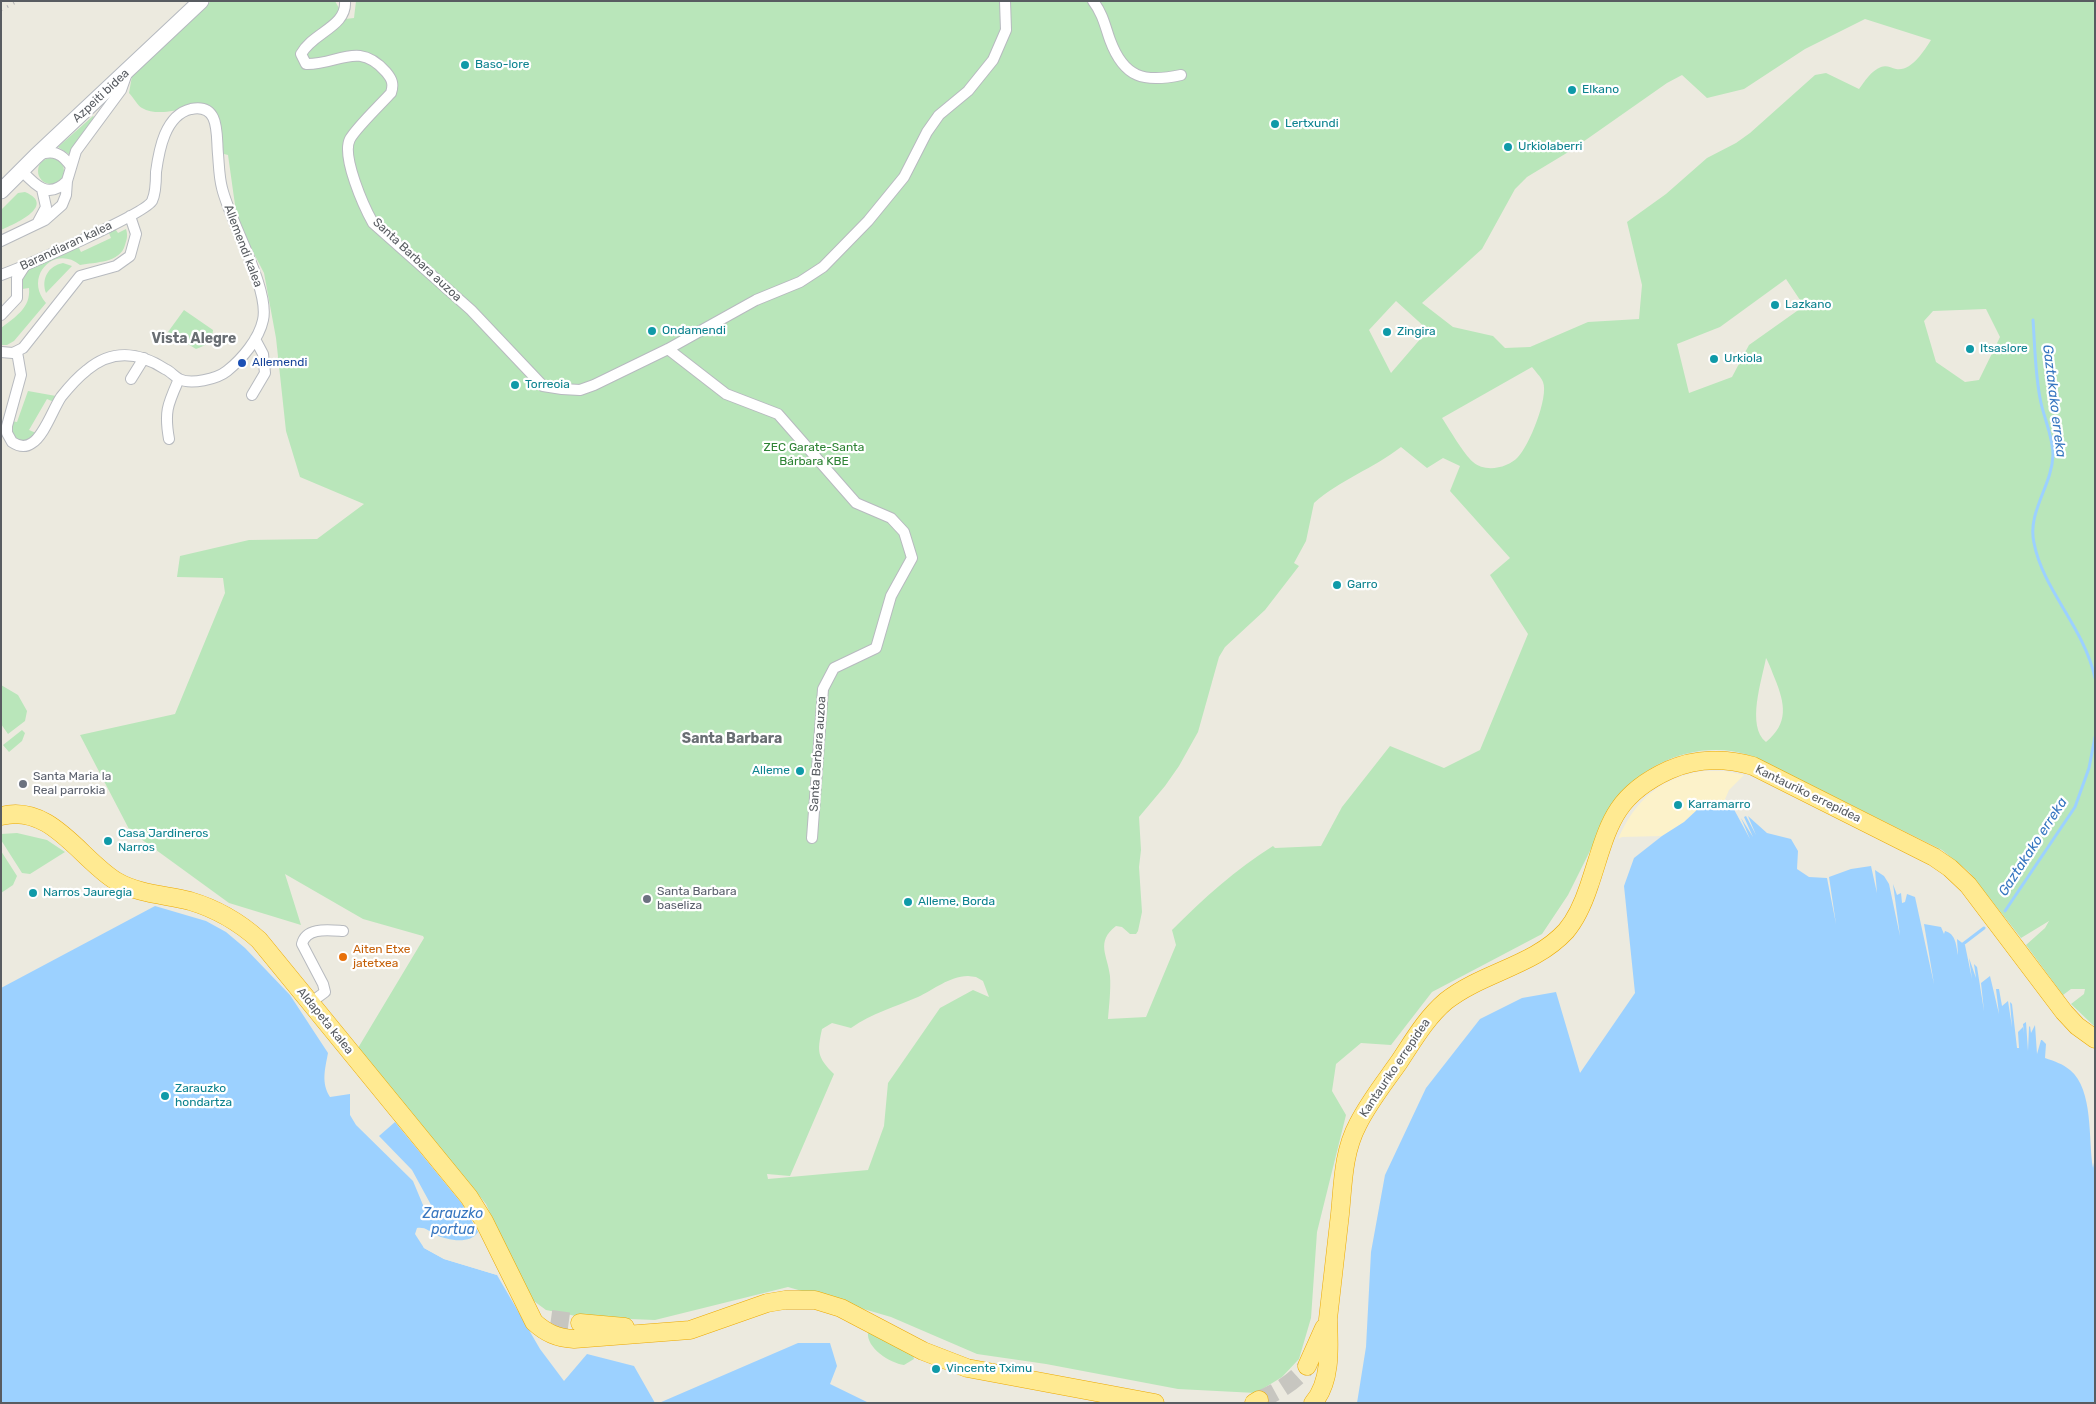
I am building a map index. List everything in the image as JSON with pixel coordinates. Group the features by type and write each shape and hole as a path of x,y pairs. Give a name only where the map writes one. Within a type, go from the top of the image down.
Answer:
{"highway":[{"name":"Kantauriko errepidea","path":"1328,1319 1346,1154 1358,1124 1420,1030 1446,1002 1460,992 1539,952 1567,930 1584,900 1608,827 1621,805 1631,793 1677,767 1715,760 1749,765 1769,773 1934,857 1968,885 2064,1012 2077,1026 2095,1038"},
{"name":"Aldapeta kalea","path":"3,818 32,817 54,828 117,881 137,890 213,909 235,920 262,944 469,1197 484,1220 534,1322 545,1332 558,1337 590,1338 668,1331"},
{"path":"522,1300 536,1314 551,1319"},
{"path":"580,1323 668,1331 690,1330 767,1303 785,1300 815,1300 841,1308 923,1351 967,1368 1155,1403"},
{"path":"1307,1366 1328,1319"},
{"path":"1313,1403 1325,1378 1329,1338 1328,1319"}],"main road":[{"name":"Azpeiti bidea","path":"1,191 201,1"}],"street":[{"name":"Santa Barbara auzoa","path":"345,1 346,11 339,21 306,45 301,54 306,64 314,64 346,56 368,57 379,64 391,78 394,87 391,93 350,139 346,150 363,206 373,223 471,310 543,386 562,390 580,390 594,386 668,349 756,300 800,282 823,267 862,228 904,177 926,132 938,115 968,91 993,60 1006,30 1005,1"},
{"path":"1093,1 1102,12 1118,57 1126,69 1135,76 1147,79 1181,75"},
{"path":"1,241 53,215 62,205 66,195 67,181 79,145 121,90 127,72"},
{"name":"Allemendi kalea","path":"130,216 152,202 157,167 169,125 179,115 191,109 202,109 210,112 217,130 221,185 254,270 264,307 263,320 255,339 226,372 210,378 193,381 179,379"},
{"path":"36,156 45,152 58,153 65,158 71,167"},
{"path":"21,170 42,189 46,198 46,208 42,218 36,224"},
{"path":"42,189 58,188 67,181"},
{"path":"1,352 16,352 26,344 80,276 116,266 130,256 136,234 130,216"},
{"name":"Barandiaran kalea","path":"1,276 130,216"},
{"path":"1,315 15,302 18,294 18,274 24,266"},
{"path":"1,276 13,281 17,285"},
{"path":"252,394 265,373 262,354 255,339"},
{"name":"Santa Barbara auzoa","path":"668,349 726,394 778,414 856,503 891,518 904,532 912,558 891,596 876,648 834,668 823,689 812,838"},
{"path":"16,352 21,375 7,430 12,442 23,446 32,444 61,398 92,366 112,356 132,355 144,358 166,369 179,379 167,406 166,421 169,439"},
{"path":"131,379 144,358"},
{"path":"310,1002 325,992 323,984 302,944 304,937 307,934 320,930 343,931"}],"green space":[{"name":"ZEC Garate-Santa Bárbara KBE","path":"211,1 335,1 345,19 354,18 356,1 2095,1 2095,1027 2071,1004 2084,994 2085,989 2071,989 2063,995 2026,945 2045,928 2049,921 2021,938 1969,872 1942,850 1752,756 1733,751 1696,752 1660,763 1629,785 1616,799 1568,895 1542,934 1432,992 1391,1045 1361,1043 1336,1064 1332,1091 1346,1115 1317,1232 1311,1318 1299,1359 1282,1377 1256,1393 1178,1389 1046,1364 977,1354 891,1317 788,1287 655,1320 581,1317 546,1310 527,1296 486,1204 358,1048 424,938 423,936 363,919 285,874 301,925 229,903 130,831 80,735 175,714 225,593 223,578 177,577 180,556 249,540 317,539 364,504 300,477 286,431 276,338 264,273 236,212 228,155 220,153 218,120 185,107 164,112 152,112 142,108 129,93 132,76","holes":["1865,19 1931,40 1912,64 1902,69 1887,66 1881,67 1871,74 1859,89 1826,73 1815,75 1750,133 1736,143 1707,158 1666,194 1627,222 1642,285 1639,319 1588,322 1530,347 1505,348 1493,336 1453,327 1422,303 1482,249 1515,189 1527,177 1570,151 1667,83 1682,75 1707,98 1744,89 1805,49","1786,279 1804,306 1749,345 1732,377 1689,393 1677,344 1720,327","1396,301 1428,330 1391,373 1369,330","1986,309 2000,337 1979,380 1965,382 1936,362 1924,321 1933,311","1532,367 1543,382 1544,389 1541,409 1527,443 1514,461 1496,468 1478,465 1465,453 1442,418","1401,447 1427,468 1443,458 1460,466 1450,491 1510,558 1490,575 1528,634 1480,750 1444,768 1390,746 1342,807 1321,846 1275,848 1273,846 1246,864 1220,885 1172,930 1176,945 1146,1017 1108,1019 1110,981 1104,944 1106,938 1116,926 1122,927 1130,934 1136,934 1142,912 1139,867 1141,850 1139,817 1179,766 1198,732 1219,657 1225,647 1265,610 1299,566 1294,563 1306,541 1314,503 1335,487","1766,658 1783,705 1782,720 1779,728 1766,742 1760,735 1756,714","968,976 976,977 983,981 989,997 973,990 940,1008 888,1083 884,1126 868,1170 768,1179 767,1174 790,1176 834,1074 821,1058 819,1043 822,1029 832,1023 851,1028 875,1014 918,997 954,979"]},
{"path":"93,116 70,155 58,147"},
{"path":"51,158 60,162 64,171 60,180 51,184 42,180 38,171 42,162"},
{"path":"25,192 34,197 37,203 35,209 22,219 1,230 1,210 18,193"},
{"path":"114,227 118,233 126,229 127,235 122,251 113,258 107,261 80,265 70,259 61,258 45,266 40,274 38,283 40,293 46,303 14,341 7,345 1,345 1,328 25,307 29,295 29,288 22,289 21,276 29,268 78,246 81,252 111,238 108,231"},
{"path":"63,263 72,266 46,293 44,283 47,274 53,267"},
{"path":"184,310 213,330 210,340 196,349 168,332"},
{"path":"28,391 56,396 54,402 47,399 29,430 36,433 30,439 21,441 12,435 11,421 17,422"},
{"path":"1,685 18,695 27,711 25,721 8,734 1,724"},
{"path":"22,730 25,733 22,741 9,752 3,745"},
{"path":"17,833 47,840 65,852 30,874 22,873 1,840 1,834"},
{"path":"1,851 17,876 13,885 1,893"},
{"path":"868,1332 913,1355 914,1359 904,1365 886,1358 871,1344"}],"sand":[{"name":"Karramarro","path":"1704,771 1725,771 1744,775 1729,790 1723,804 1698,809 1684,822 1662,836 1622,837 1618,839 1633,813 1651,793 1675,779"}],"water":[{"path":"1730,802 1750,839 1741,818 1753,837 1744,817 1746,816 1756,835 1748,816 1767,833 1791,839 1798,851 1797,869 1809,877 1827,878 1836,924 1829,877 1851,869 1871,866 1877,893 1875,870 1884,876 1889,884 1900,936 1893,884 1897,895 1901,893 1902,903 1905,902 1907,894 1915,897 1934,984 1924,924 1941,927 1944,934 1945,931 1949,932 1955,940 1958,955 1957,939 1965,945 1972,979 1969,958 1976,978 1974,964 1977,967 1984,1011 1981,983 1990,976 1999,1014 1996,989 1999,989 2002,1006 2008,1001 2012,1027 2010,1002 2012,1004 2017,1048 2019,1048 2018,1032 2023,1027 2024,1033 2023,1024 2026,1022 2028,1051 2029,1027 2031,1033 2035,1025 2037,1054 2042,1040 2046,1044 2045,1058 2064,1066 2078,1079 2087,1102 2093,1168 2095,1157 2095,1403 1357,1403 1366,1347 1371,1252 1385,1175 1426,1088 1480,1019 1522,998 1556,992 1580,1073 1635,993 1624,886 1634,858 1684,822 1698,809"},
{"name":"Zarauzko portua","path":"155,906 206,921 226,932 245,948 290,995 328,1053 325,1086 330,1097 350,1094 350,1115 356,1125 413,1181 428,1217 434,1217 436,1214 412,1170 379,1136 395,1122 463,1205 478,1232 470,1239 452,1240 425,1229 417,1228 415,1234 424,1248 444,1259 497,1275 540,1349 564,1381 587,1354 634,1366 655,1403 1,1403 1,988"},
{"path":"798,1343 830,1343 837,1366 830,1384 869,1403 659,1403"}],"pier":[{"path":"421,1240 424,1240 426,1247 445,1257 495,1272 497,1275 444,1259 424,1248"}],"waterway":[{"name":"Gaztakako erreka","path":"2033,320 2039,393 2053,448 2052,466 2034,521 2034,543 2046,577 2090,659 2095,678"},
{"name":"Gaztakako erreka","path":"2005,911 2075,807 2089,768 2095,737"},
{"name":"Gaztakako erreka","path":"1963,944 1984,928"}],"tunnel":[{"path":"551,1319 580,1323"},
{"path":"1259,1400 1285,1386 1307,1366"}],"railway":[{"path":"1,10 18,1"}],"place":[{"name":"Baso-lore","path":"465,65"},
{"name":"Elkano","path":"1572,90"},
{"name":"Lertxundi","path":"1275,124"},
{"name":"Urkiolaberri","path":"1508,147"},
{"name":"Lazkano","path":"1775,305"},
{"name":"Ondamendi","path":"652,331"},
{"name":"Zingira","path":"1387,332"},
{"name":"Itsaslore","path":"1970,349"},
{"name":"Urkiola","path":"1714,359"},
{"name":"Allemendi","path":"242,363"},
{"name":"Torreoia","path":"515,385"},
{"name":"Garro","path":"1337,585"},
{"name":"Alleme","path":"800,771"},
{"name":"Santa Maria la Real parrokia","path":"23,784"},
{"name":"Karramarro","path":"1678,805"},
{"name":"Casa Jardineros Narros","path":"108,841"},
{"name":"Narros Jauregia","path":"33,893"},
{"name":"Santa Barbara baseliza","path":"647,899"},
{"name":"Alleme, Borda","path":"908,902"},
{"name":"Aiten Etxe jatetxea","path":"343,957"},
{"name":"Zarauzko hondartza","path":"165,1096"},
{"name":"Vincente Tximu","path":"936,1369"}],"district":[{"name":"Vista Alegre","path":"194,339"},
{"name":"Santa Barbara","path":"732,739"}]}
